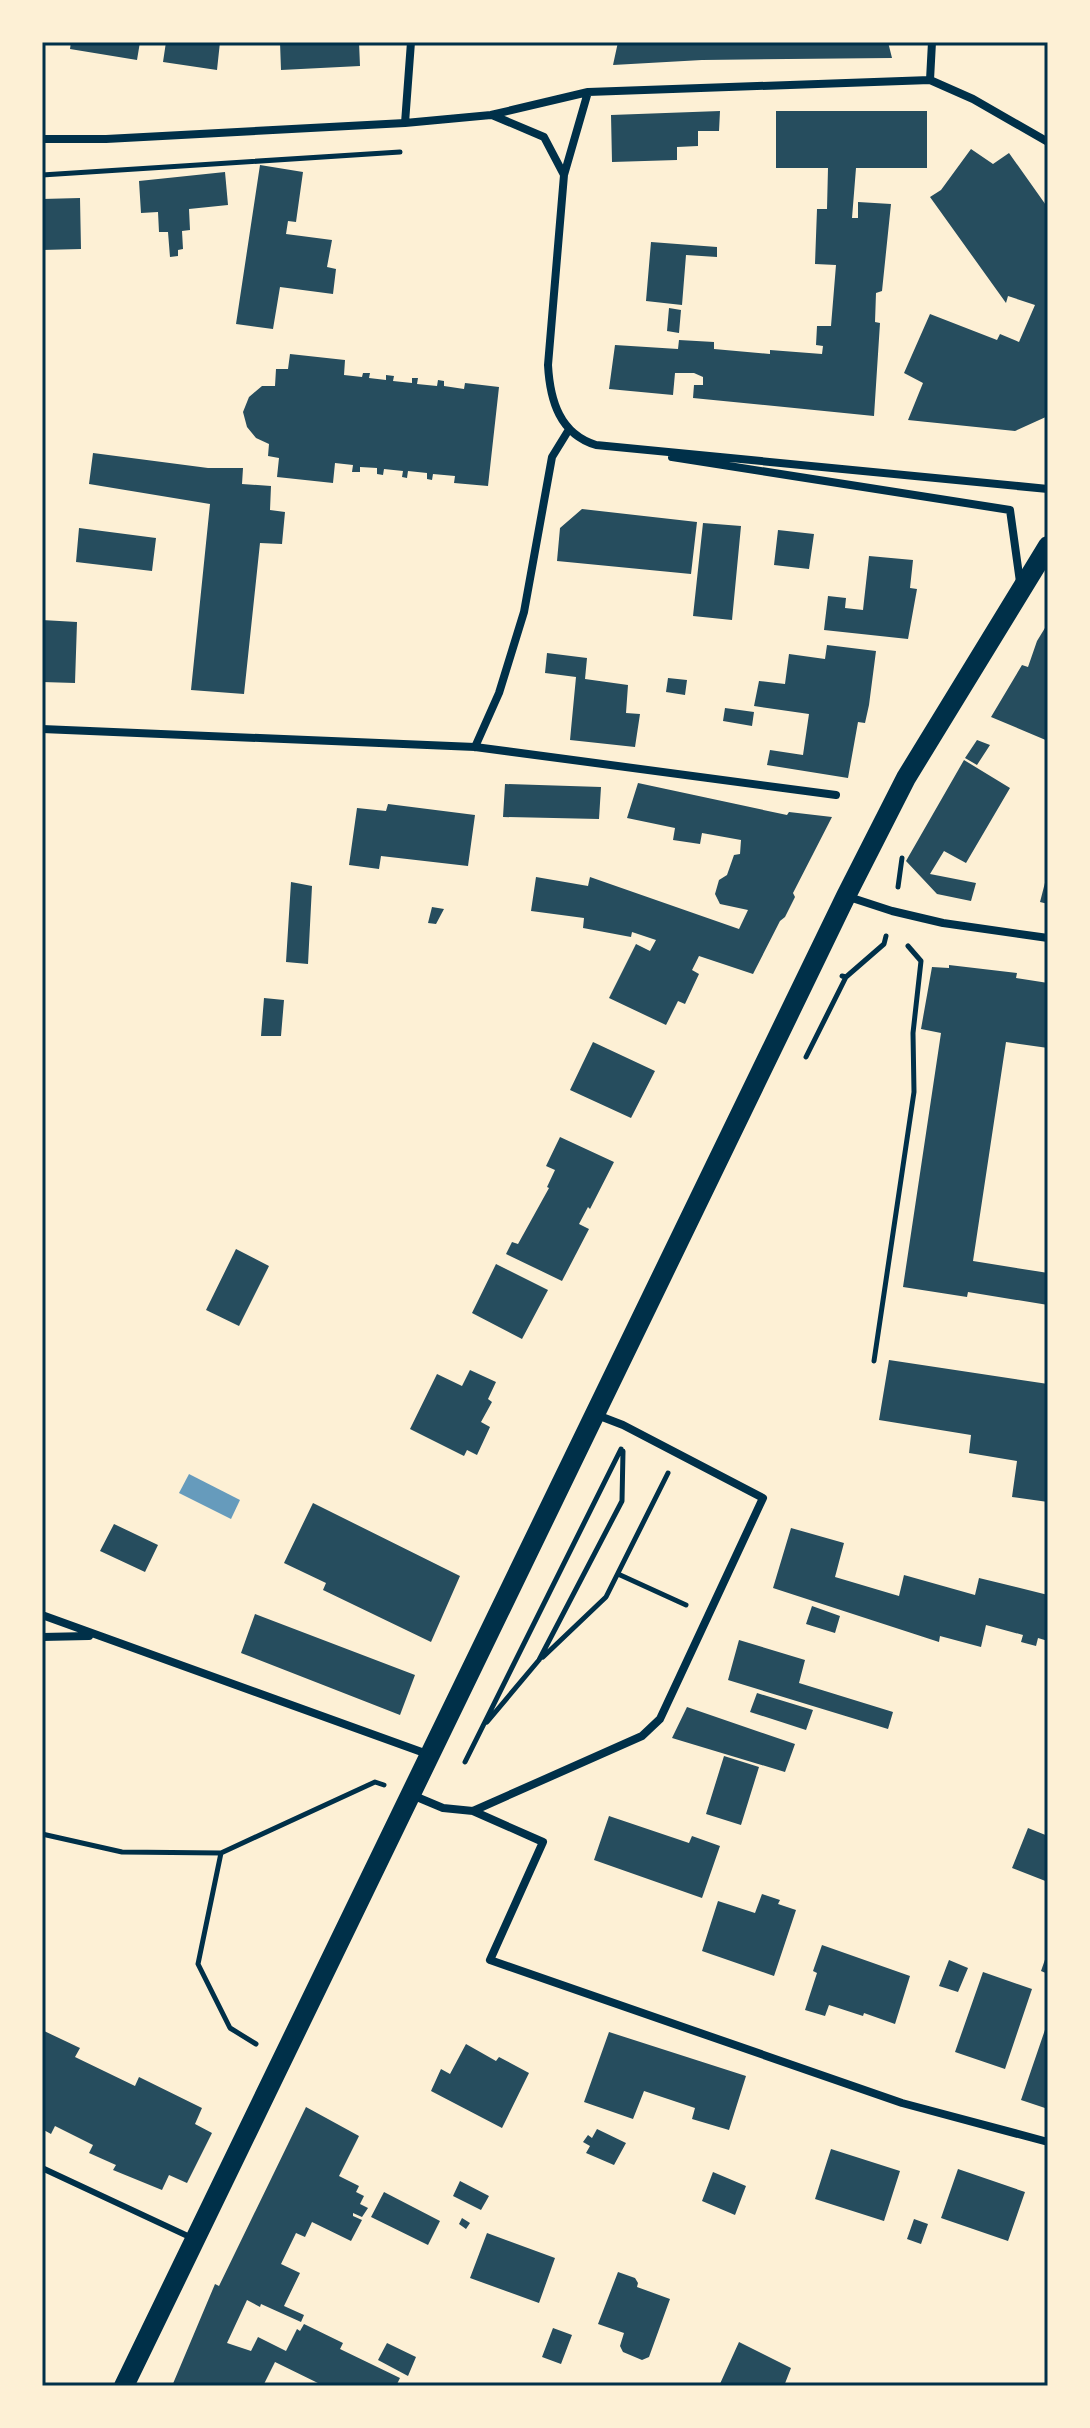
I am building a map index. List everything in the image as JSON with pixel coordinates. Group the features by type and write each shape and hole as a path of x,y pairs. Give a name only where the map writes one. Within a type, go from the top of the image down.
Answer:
{"main road":[{"path":"124,2386 846,896 906,778 1047,551"}],"street":[{"path":"405,123 411,42"},
{"path":"930,80 932,42"},
{"path":"42,139 106,139 405,123 491,115 588,92 930,80 973,99 1048,142"},
{"path":"588,92 564,175 548,365 549,384 568,431 596,445 1010,510 1021,591"},
{"path":"491,115 544,137 564,175"},
{"path":"475,747 499,693 524,612 552,457 568,431"},
{"path":"596,445 1048,489"},
{"path":"42,729 475,747 836,795"},
{"path":"846,896 928,920 1048,938"},
{"path":"473,1811 642,1736 660,1719 763,1498 623,1425 595,1415"},
{"path":"42,1615 431,1756"},
{"path":"42,1637 94,1636"},
{"path":"412,1794 443,1808 473,1811 543,1842 490,1960 902,2103 1048,2142"}],"lane":[{"path":"42,2168 195,2239"}],"path":[{"path":"42,175 410,151"},
{"path":"846,977 884,944"},
{"path":"874,1361 914,1092 913,1033 921,961 908,946"},
{"path":"460,1770 623,1444 622,1501 539,1660"},
{"path":"481,1729 539,1660 606,1597 678,1453"},
{"path":"618,1574 697,1611"},
{"path":"42,1834 122,1852 221,1853 375,1782 412,1794"},
{"path":"221,1853 198,1964 230,2028 283,2060"}],"water":[{"path":"189,1474 240,1500 231,1519 179,1493"}],"building":[{"path":"71,42 140,42 137,60 70,49"},
{"path":"166,42 220,42 217,70 163,62"},
{"path":"280,42 359,42 360,66 281,70"},
{"path":"618,42 888,42 892,58 702,60 613,65"},
{"path":"720,111 719,131 698,131 698,146 677,147 677,160 612,162 611,115"},
{"path":"776,111 927,111 927,168 856,168 852,218 858,218 858,202 891,204 882,291 876,293 875,322 880,323 874,416 693,398 694,385 703,385 703,377 694,373 675,373 673,395 609,389 615,345 678,349 679,340 714,342 714,349 770,354 770,350 822,354 823,346 816,345 817,326 831,326 836,265 815,264 817,209 827,209 828,168 776,168"},
{"path":"971,149 993,164 1009,153 1048,208 1048,416 1015,431 908,420 923,383 904,373 930,314 997,340 1000,334 1019,342 1035,305 1008,296 1006,303 930,197 941,190"},
{"path":"260,165 303,172 296,222 288,221 286,234 332,240 327,267 336,269 333,294 280,287 273,329 236,324"},
{"path":"225,172 228,205 189,209 190,230 182,231 183,249 178,250 178,256 170,257 168,232 159,232 158,212 141,213 139,181"},
{"path":"80,198 81,249 42,250 42,199"},
{"path":"651,242 717,247 717,257 686,255 682,305 646,301"},
{"path":"669,308 681,310 679,333 667,331"},
{"path":"290,354 345,360 344,375 362,377 363,373 370,373 369,378 386,380 386,375 394,376 393,381 412,383 412,378 418,378 417,384 437,386 438,380 444,381 444,386 464,389 465,383 499,387 488,486 454,483 455,476 433,474 432,480 427,479 427,473 408,471 407,478 402,477 403,471 384,469 383,475 377,474 377,468 360,467 360,472 352,472 353,465 335,463 333,483 277,477 279,458 268,456 269,444 256,438 247,427 243,412 249,397 262,386 275,386 276,369 288,369"},
{"path":"93,453 208,468 243,468 242,484 271,486 270,510 285,512 282,544 260,543 244,694 191,690 210,504 89,484"},
{"path":"582,509 697,522 691,574 557,561 560,528"},
{"path":"703,523 741,526 732,620 693,616"},
{"path":"79,528 156,538 152,571 76,562"},
{"path":"778,530 814,534 809,569 774,565"},
{"path":"869,556 913,560 910,588 917,589 908,639 824,630 828,596 846,598 845,608 863,610"},
{"path":"42,620 77,622 75,683 42,682"},
{"path":"1048,623 1048,741 991,717 1022,665 1028,667 1037,641"},
{"path":"827,645 876,651 869,705 865,723 858,722 848,778 767,765 770,750 803,755 809,714 754,706 759,681 785,684 789,654 825,659"},
{"path":"547,653 587,658 585,679 628,685 626,713 640,714 635,747 570,740 576,677 545,673"},
{"path":"668,678 687,680 685,695 666,692"},
{"path":"725,708 754,712 752,726 723,721"},
{"path":"977,740 990,745 977,765 965,758"},
{"path":"964,760 1010,788 966,863 944,851 930,874 976,883 971,901 937,894 906,861"},
{"path":"638,783 787,815 789,812 832,817 793,893 795,897 785,917 780,921 753,974 699,956 692,970 699,974 685,1004 678,1001 666,1025 609,998 636,944 650,951 656,940 632,932 631,937 583,928 584,918 531,911 536,877 588,886 590,877 739,929 748,910 720,904 715,894 719,880 727,875 734,855 740,854 741,840 702,833 700,844 673,840 675,828 627,818"},
{"path":"505,784 601,787 599,819 503,817"},
{"path":"388,804 475,815 468,866 381,856 379,869 349,865 357,808 386,811"},
{"path":"1048,875 1048,904 1040,902"},
{"path":"291,882 312,886 308,964 286,962"},
{"path":"432,907 444,909 436,924 428,923"},
{"path":"949,965 1017,973 1016,978 1048,983 1048,1048 1006,1042 973,1261 1048,1273 1048,1305 968,1292 967,1297 903,1287 941,1033 921,1029 932,967 949,968"},
{"path":"264,998 284,1000 281,1036 261,1036"},
{"path":"593,1042 655,1071 631,1118 570,1090"},
{"path":"560,1137 614,1162 579,1224 589,1229 562,1281 506,1254 512,1242 518,1244 549,1188 555,1170 546,1166"},
{"path":"236,1249 269,1266 239,1326 206,1310"},
{"path":"496,1264 548,1290 522,1339 472,1313"},
{"path":"889,1360 1048,1384 1048,1502 1012,1497 1017,1461 969,1453 971,1435 879,1420"},
{"path":"470,1370 496,1382 488,1399 492,1402 481,1422 490,1427 477,1455 467,1450 464,1456 410,1429 437,1374 462,1386"},
{"path":"313,1503 460,1576 431,1642 323,1590 326,1583 284,1563"},
{"path":"114,1524 158,1545 145,1572 100,1551"},
{"path":"791,1528 844,1543 835,1577 899,1596 904,1575 975,1595 979,1578 1048,1595 1048,1641 1038,1638 1036,1646 1021,1642 1023,1635 986,1625 981,1647 940,1636 939,1642 773,1588"},
{"path":"812,1606 840,1616 835,1633 806,1624"},
{"path":"255,1614 415,1675 400,1715 241,1653"},
{"path":"739,1640 805,1660 799,1683 893,1712 888,1729 728,1680"},
{"path":"757,1693 813,1710 806,1730 750,1712"},
{"path":"687,1707 795,1744 785,1772 672,1738"},
{"path":"724,1756 759,1767 741,1825 706,1814"},
{"path":"609,1816 689,1843 692,1836 720,1846 702,1898 594,1860"},
{"path":"1028,1828 1048,1836 1048,1882 1012,1868"},
{"path":"762,1894 796,1910 774,1976 702,1951 718,1901 755,1913"},
{"path":"822,1945 910,1976 895,2024 829,2005 825,2016 805,2010"},
{"path":"1048,1951 1048,1974 1041,1971"},
{"path":"949,1960 968,1968 958,1992 939,1986"},
{"path":"983,1972 1032,1989 1005,2069 955,2052"},
{"path":"1048,2021 1048,2098 1045,2108 1021,2100"},
{"path":"42,2030 80,2048 75,2057 135,2086 139,2077 202,2108 195,2124 212,2133 187,2183 169,2175 162,2190 113,2170 116,2165 89,2153 93,2145 55,2126 51,2134 42,2129"},
{"path":"609,2032 746,2076 729,2130 692,2119 695,2108 644,2091 633,2119 584,2102"},
{"path":"466,2044 496,2061 499,2057 529,2073 502,2128 431,2091 441,2069 450,2074"},
{"path":"306,2107 359,2136 339,2176 359,2186 356,2192 364,2196 360,2204 368,2208 362,2217 353,2213 362,2220 351,2241 312,2222 305,2237 296,2233 281,2264 300,2273 284,2306 304,2315 301,2322 247,2300 227,2343 251,2351 258,2337 286,2351 297,2329 300,2331 304,2324 343,2343 340,2349 400,2378 396,2386 324,2386 275,2362 263,2386 172,2386 215,2284 219,2286"},
{"path":"597,2129 626,2143 614,2165 586,2153 590,2146 583,2142 588,2135 592,2138"},
{"path":"831,2149 900,2171 884,2221 815,2199"},
{"path":"958,2169 1025,2192 1008,2241 941,2218"},
{"path":"713,2172 746,2186 735,2215 702,2201"},
{"path":"460,2181 489,2196 481,2210 453,2196"},
{"path":"384,2192 440,2221 428,2245 371,2217"},
{"path":"462,2218 470,2223 466,2229 459,2224"},
{"path":"914,2219 928,2224 921,2244 907,2239"},
{"path":"487,2233 555,2258 539,2303 470,2278"},
{"path":"618,2272 635,2278 637,2287 670,2299 649,2357 642,2360 623,2352 620,2346 624,2333 598,2324"},
{"path":"553,2328 572,2335 561,2364 542,2357"},
{"path":"739,2342 791,2368 784,2386 719,2386"},
{"path":"387,2343 416,2357 408,2376 378,2360"}]}
